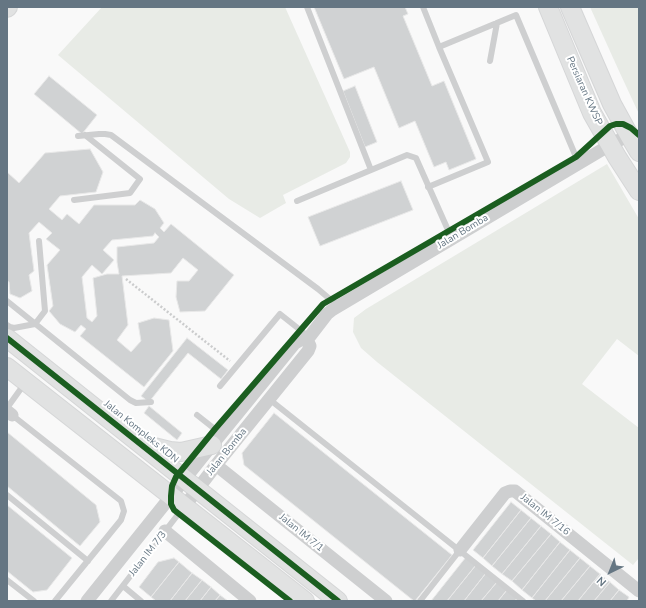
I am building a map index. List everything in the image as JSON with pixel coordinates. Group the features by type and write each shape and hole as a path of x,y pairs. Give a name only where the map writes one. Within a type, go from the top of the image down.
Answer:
{"street":[{"name":"Persiaran KWSP","path":"548,7 592,113 639,191"},
{"name":"Persiaran KWSP","path":"570,7 612,104 639,152"},
{"name":"Jalan Bomba","path":"308,339 327,314 338,306 629,135"},
{"name":"Jalan Kompleks KDN","path":"7,338 338,601"},
{"name":"Jalan Bomba","path":"87,601 178,501 191,484 217,439 295,343 302,339 308,339"},
{"name":"Jalan Bomba","path":"191,484 216,465 270,399 308,351 310,346 308,339"},
{"path":"7,367 304,601"},
{"path":"138,442 170,451 181,452 217,439"},
{"name":"Jalan IM 7/1","path":"216,465 386,601"},
{"name":"Jalan IM 7/16","path":"460,550 505,493 510,491 515,492 639,591"},
{"path":"165,531 250,601"}],"lane":[{"path":"307,7 371,170"},
{"path":"423,7 488,162 428,187"},
{"path":"439,47 516,15 579,164"},
{"path":"490,61 498,23"},
{"path":"78,136 99,134 111,135 318,289 338,306"},
{"path":"74,200 130,193 140,179 86,135"},
{"path":"297,201 407,155 416,158 452,239"},
{"path":"7,325 14,328 35,324 45,311 39,241"},
{"path":"7,301 130,400 136,403 151,402"},
{"path":"220,386 280,314 308,339"},
{"path":"26,382 9,411 121,501 124,511 122,520 55,601"},
{"path":"270,399 523,601"},
{"path":"198,415 217,439"},
{"path":"7,495 88,561"},
{"name":"Jalan IM 7/3","path":"111,601 165,531 178,501"},
{"path":"420,601 460,550"},
{"path":"7,580 34,601"},
{"path":"123,586 141,601"}],"path":[{"path":"126,279 236,366"}],"shaded area":[{"path":"102,7 285,7 350,152 350,157 346,163 283,195 286,203 260,218 229,199 58,55"},
{"path":"590,7 639,7 639,114 619,71"},
{"path":"607,164 639,219 639,356 617,339 582,384 639,428 639,558 633,565 377,362 361,348 353,332 354,318 366,309"}],"building":[{"path":"314,7 405,7 408,14 403,16 432,86 444,81 476,159 449,170 446,162 434,167 415,121 399,128 374,67 344,79"},
{"path":"49,76 97,115 82,134 34,94"},
{"path":"355,86 377,142 365,147 343,91"},
{"path":"90,149 103,172 96,192 60,196 49,209 62,220 67,214 79,224 94,205 135,205 140,200 155,209 164,223 160,228 164,232 171,224 234,275 205,311 180,312 176,297 177,281 189,281 198,270 183,258 171,273 122,276 128,325 117,340 131,352 141,341 138,323 154,318 169,320 173,351 144,387 80,336 86,329 81,325 75,332 60,324 49,311 53,306 47,265 60,250 46,239 52,233 39,222 29,233 34,271 29,275 32,291 20,298 10,294 9,282 7,281 7,172 19,183 45,153","holes":["155,233 159,237 154,243 117,247 119,274 107,274 93,278 97,316 92,322 87,318 82,277 92,265 102,274 114,260 103,250 112,240 153,236"]},
{"path":"401,181 413,210 320,246 308,217"},
{"path":"187,338 228,370 221,379 188,353 149,402 141,396"},
{"path":"149,406 182,433 177,440 144,413"},
{"path":"274,413 452,555 415,601 244,465 242,453"},
{"path":"7,432 96,505 100,522 80,546 7,486"},
{"path":"511,502 521,510 483,558 473,550"},
{"path":"7,505 72,558 47,590 33,592 7,571"},
{"path":"521,510 531,518 492,566 483,558"},
{"path":"531,518 541,526 502,574 492,566"},
{"path":"541,526 551,534 512,581 502,574"},
{"path":"551,534 560,542 522,590 512,581"},
{"path":"560,542 570,550 532,598 522,590"},
{"path":"570,550 580,558 545,601 536,601 532,598"},
{"path":"466,557 476,565 447,601 431,601"},
{"path":"174,558 179,562 151,597 139,587 158,562"},
{"path":"580,558 590,566 561,601 545,601"},
{"path":"179,562 192,573 170,601 156,601 151,597"},
{"path":"476,565 486,573 464,601 447,601"},
{"path":"590,566 600,574 578,601 561,601"},
{"path":"192,573 202,580 185,601 170,601"},
{"path":"486,573 497,582 481,601 464,601"},
{"path":"600,574 610,582 594,601 578,601"},
{"path":"202,580 211,587 200,601 185,601"},
{"path":"497,582 507,590 498,601 481,601"},
{"path":"610,582 619,590 610,601 594,601"},
{"path":"211,587 220,595 215,601 200,601"},
{"path":"507,590 517,598 515,601 498,601"},
{"path":"619,590 629,597 627,601 610,601"},
{"path":"220,595 228,601 215,601"}],"cycle path":[{"path":"290,601 174,510 171,504 171,496 172,486 176,477 215,429 323,304 576,157 610,126 623,124 631,128 639,135"},
{"path":"7,338 338,601"}]}
